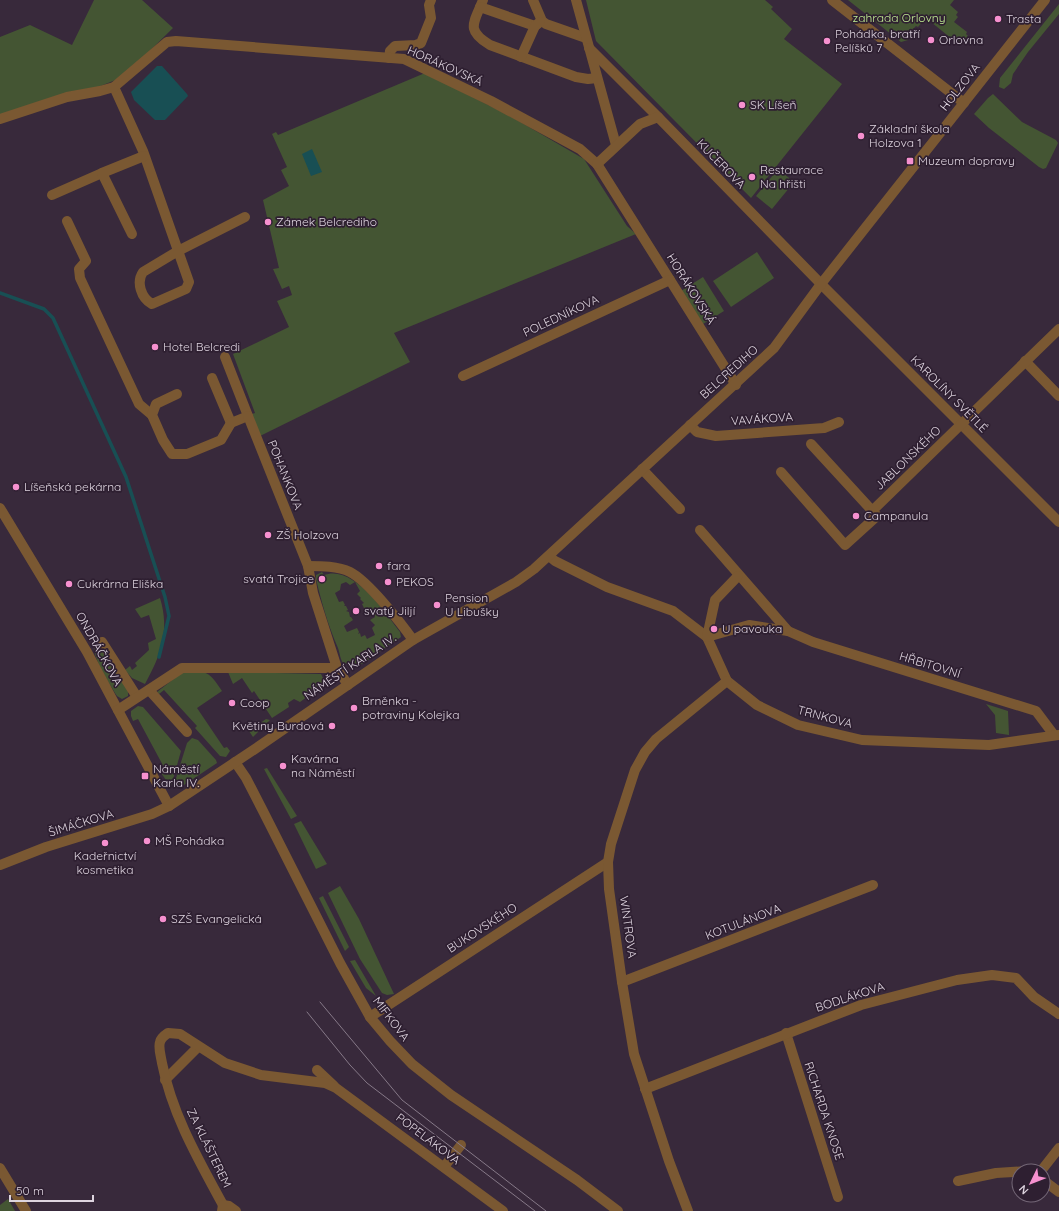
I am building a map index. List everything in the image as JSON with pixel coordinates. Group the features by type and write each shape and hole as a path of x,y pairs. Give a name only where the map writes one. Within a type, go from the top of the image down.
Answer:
{"street":[{"path":"389,58 390,51 395,46 416,45 421,43 432,18 429,5 431,0"},
{"path":"521,56 538,23 533,0"},
{"path":"576,0 616,145"},
{"path":"832,0 964,102"},
{"name":"HOLZOVA","path":"821,284 1045,0"},
{"path":"587,42 538,23 481,4 473,26 474,33 478,38 490,45 576,77 588,79 597,78"},
{"name":"HORÁKOVSKÁ","path":"0,119 67,96 100,91 114,87 167,42 176,41 404,59 491,101 580,149 597,164 736,385"},
{"name":"KUČEROVA","path":"587,42 821,284"},
{"path":"114,87 144,156 178,251 190,282 186,289 152,304 147,301 139,285 140,277 144,272 178,251 245,218"},
{"path":"597,164 640,124 658,117"},
{"path":"52,195 144,156"},
{"path":"102,173 132,234"},
{"path":"67,221 86,262 79,268 80,278 139,404 152,415 163,440 172,454 187,454 221,440 231,423 248,416"},
{"name":"POLEDNÍKOVA","path":"463,376 670,280"},
{"name":"BELCREDIHO","path":"549,556 690,425 736,385 774,348 821,284"},
{"name":"KAROLÍNY SVĚTLÉ","path":"821,284 1059,522"},
{"name":"JABLONSKÉHO","path":"873,510 1059,329"},
{"name":"POHANKOVA","path":"225,357 308,566 313,592 337,668 348,685"},
{"path":"1025,361 1059,396"},
{"path":"212,378 231,423"},
{"path":"152,415 156,404 176,394"},
{"name":"VAVÁKOVA","path":"690,425 697,432 716,436 824,428 839,422"},
{"path":"781,472 845,545 877,516 811,444"},
{"path":"642,469 680,509"},
{"name":"ONDRÁČKOVA","path":"0,508 87,652 169,806"},
{"name":"HŘBITOVNÍ","path":"700,530 738,576 788,631"},
{"name":"TRNKOVA","path":"549,556 555,561 607,587 673,611 707,637 727,681 757,705 798,725 862,740 989,745 1057,733"},
{"name":"NÁMĚSTÍ KARLA IV.","path":"169,806 413,640 516,582 549,556"},
{"path":"308,566 323,566 350,572 374,592 413,640"},
{"path":"707,637 715,600 738,576"},
{"name":"HŘBITOVNÍ","path":"707,637 749,625 788,631 813,642 1036,711 1057,733"},
{"path":"102,642 137,697"},
{"name":"NÁMĚSTÍ KARLA IV.","path":"118,710 182,668 337,668"},
{"name":"WINTROVA","path":"688,1211 669,1161 634,1054 622,982 608,862 611,844 635,770 645,752 656,739 727,681"},
{"path":"151,688 187,732"},
{"name":"MIFKOVA","path":"235,762 246,778 340,963 370,1017 400,1053 431,1080 470,1109 578,1180 618,1211"},
{"name":"ŠIMÁČKOVA","path":"0,865 46,847 134,820 169,806"},
{"name":"BUKOVSKÉHO","path":"370,1017 608,862"},
{"name":"KOTULÁNOVA","path":"622,982 872,885"},
{"name":"BODLÁKOVA","path":"645,1089 861,1005 957,980 992,975 1016,978 1034,997 1059,1014"},
{"name":"ZA KLÁŠTEREM","path":"236,1211 229,1206 222,1208 176,1114 165,1080 159,1048 160,1042 164,1036 173,1032 180,1034 198,1048 225,1063 261,1075 286,1079"},
{"name":"RICHARDA KNOSE","path":"786,1033 838,1197"},
{"path":"165,1080 198,1048"},
{"name":"POPELÁKOVA","path":"317,1070 336,1088 503,1211"},
{"name":"POPELÁKOVA","path":"286,1079 325,1083 336,1088"},
{"path":"444,1167 460,1145"},
{"path":"1047,1163 1059,1148"},
{"path":"0,1168 26,1211"},
{"path":"958,1181 996,1173 1011,1172"}],"green space":[{"path":"94,0 142,0 173,28 123,77 93,89 0,116 0,37 30,25 72,45"},
{"name":"SK Líšeň","path":"586,0 765,0 773,7 771,9 792,29 784,39 842,84 751,198 596,41"},
{"name":"zahrada Orlovny","path":"848,0 954,0 950,5 958,12 956,15 958,17 954,22 967,32 966,34 968,36 962,43 959,41 957,43 926,18 918,27 916,26 913,29 915,31 908,40 901,42"},
{"path":"1059,4 1059,14 1028,52 1013,74 1011,83 1004,89 999,87 1000,78"},
{"path":"425,73 510,116 584,159 627,226 636,234 394,333 410,362 260,436 252,414 255,413 233,354 289,327 277,301 292,295 289,286 282,289 273,269 279,268 263,200 289,186 281,170 287,167 272,134 276,132 278,135"},
{"path":"993,94 1022,122 1056,140 1058,143 1046,168 1043,169 1039,167 989,128 974,114"},
{"path":"778,169 794,182 772,209 756,196"},
{"path":"757,252 774,278 731,307 713,281"},
{"path":"703,277 724,311 703,324 681,291"},
{"path":"322,572 324,575 335,573 346,576 357,583 386,613 400,632 401,637 362,664 353,666 343,663 331,631 316,575","holes":["346,582 350,585 355,582 360,591 357,594 364,603 362,604 364,608 367,608 365,609 367,614 372,611 375,617 370,620 375,625 372,628 375,635 367,639 365,635 361,637 360,633 358,634 359,632 357,628 347,632 344,626 353,620 350,617 349,612 346,611 348,610 346,606 344,606 343,601 339,602 335,593 340,590 341,584"]},
{"path":"160,598 163,610 164,632 156,663 145,684 132,678 125,670 130,666 132,670 137,666 135,663 149,650 148,643 156,639 149,615 141,618 135,609"},
{"path":"95,646 102,649 128,691 128,696 122,699 117,696 99,664 96,657"},
{"path":"184,671 198,671 207,674 214,679 222,691 197,708 224,748 227,747 230,751 226,757 220,756 195,728 197,726 164,690 159,694 157,692"},
{"path":"228,672 321,674 324,680 318,689 300,702 294,699 288,703 289,707 272,718 254,691 252,693 242,678 233,684"},
{"path":"986,704 1008,711 1009,735 996,733 995,715"},
{"path":"138,706 143,707 181,751 171,787 161,773 166,771 138,719 133,721 131,711"},
{"path":"266,719 270,720 253,737 249,731"},
{"path":"192,738 198,740 217,763 181,787 173,788 187,743"},
{"path":"267,768 297,816 291,819 264,769"},
{"path":"301,821 327,864 316,869 294,824"},
{"path":"340,886 359,919 394,994 387,995 382,993 360,959 328,893"},
{"path":"323,896 349,947 345,951 319,898"},
{"path":"355,960 376,996 366,988 350,961"},
{"path":"8,1199 15,1211 0,1211 0,1205"}],"shaded area":[{"path":"157,66 162,66 188,96 165,120 155,120 134,100 131,92"},
{"path":"312,149 322,172 311,176 302,154"}],"waterway":[{"path":"0,293 44,309 53,318 126,477 165,597 169,616 159,657"}],"tram line":[{"path":"320,1002 402,1100 546,1211"},
{"path":"307,1012 350,1065 367,1083 535,1211"}],"place":[{"name":"Trasta","path":"998,19"},
{"name":"Orlovna","path":"931,40"},
{"name":"Pohádka, bratří Pelíšků 7","path":"827,41"},
{"name":"SK Líšeň","path":"742,105"},
{"name":"Základní škola Holzova 1","path":"861,136"},
{"name":"Muzeum dopravy","path":"910,161"},
{"name":"Restaurace Na hřišti","path":"752,177"},
{"name":"Zámek Belcrediho","path":"268,222"},
{"name":"Hotel Belcredi","path":"155,347"},
{"name":"Líšeňská pekárna","path":"16,487"},
{"name":"Campanula","path":"856,516"},
{"name":"ZŠ Holzova","path":"268,535"},
{"name":"fara","path":"379,566"},
{"name":"svatá Trojice","path":"322,579"},
{"name":"PEKOS","path":"388,582"},
{"name":"Cukrárna Eliška","path":"69,584"},
{"name":"Pension U Libušky","path":"437,605"},
{"name":"svatý Jiljí","path":"356,611"},
{"name":"U pavouka","path":"714,629"},
{"name":"Coop","path":"232,703"},
{"name":"Brněnka - potraviny Kolejka","path":"354,708"},
{"name":"Květiny Burdová","path":"332,726"},
{"name":"Kavárna na Náměstí","path":"283,766"},
{"name":"Náměstí Karla IV.","path":"145,776"},
{"name":"MŠ Pohádka","path":"147,841"},
{"name":"Kadeřnictví kosmetika","path":"105,843"},
{"name":"SZŠ Evangelická","path":"163,919"}]}
